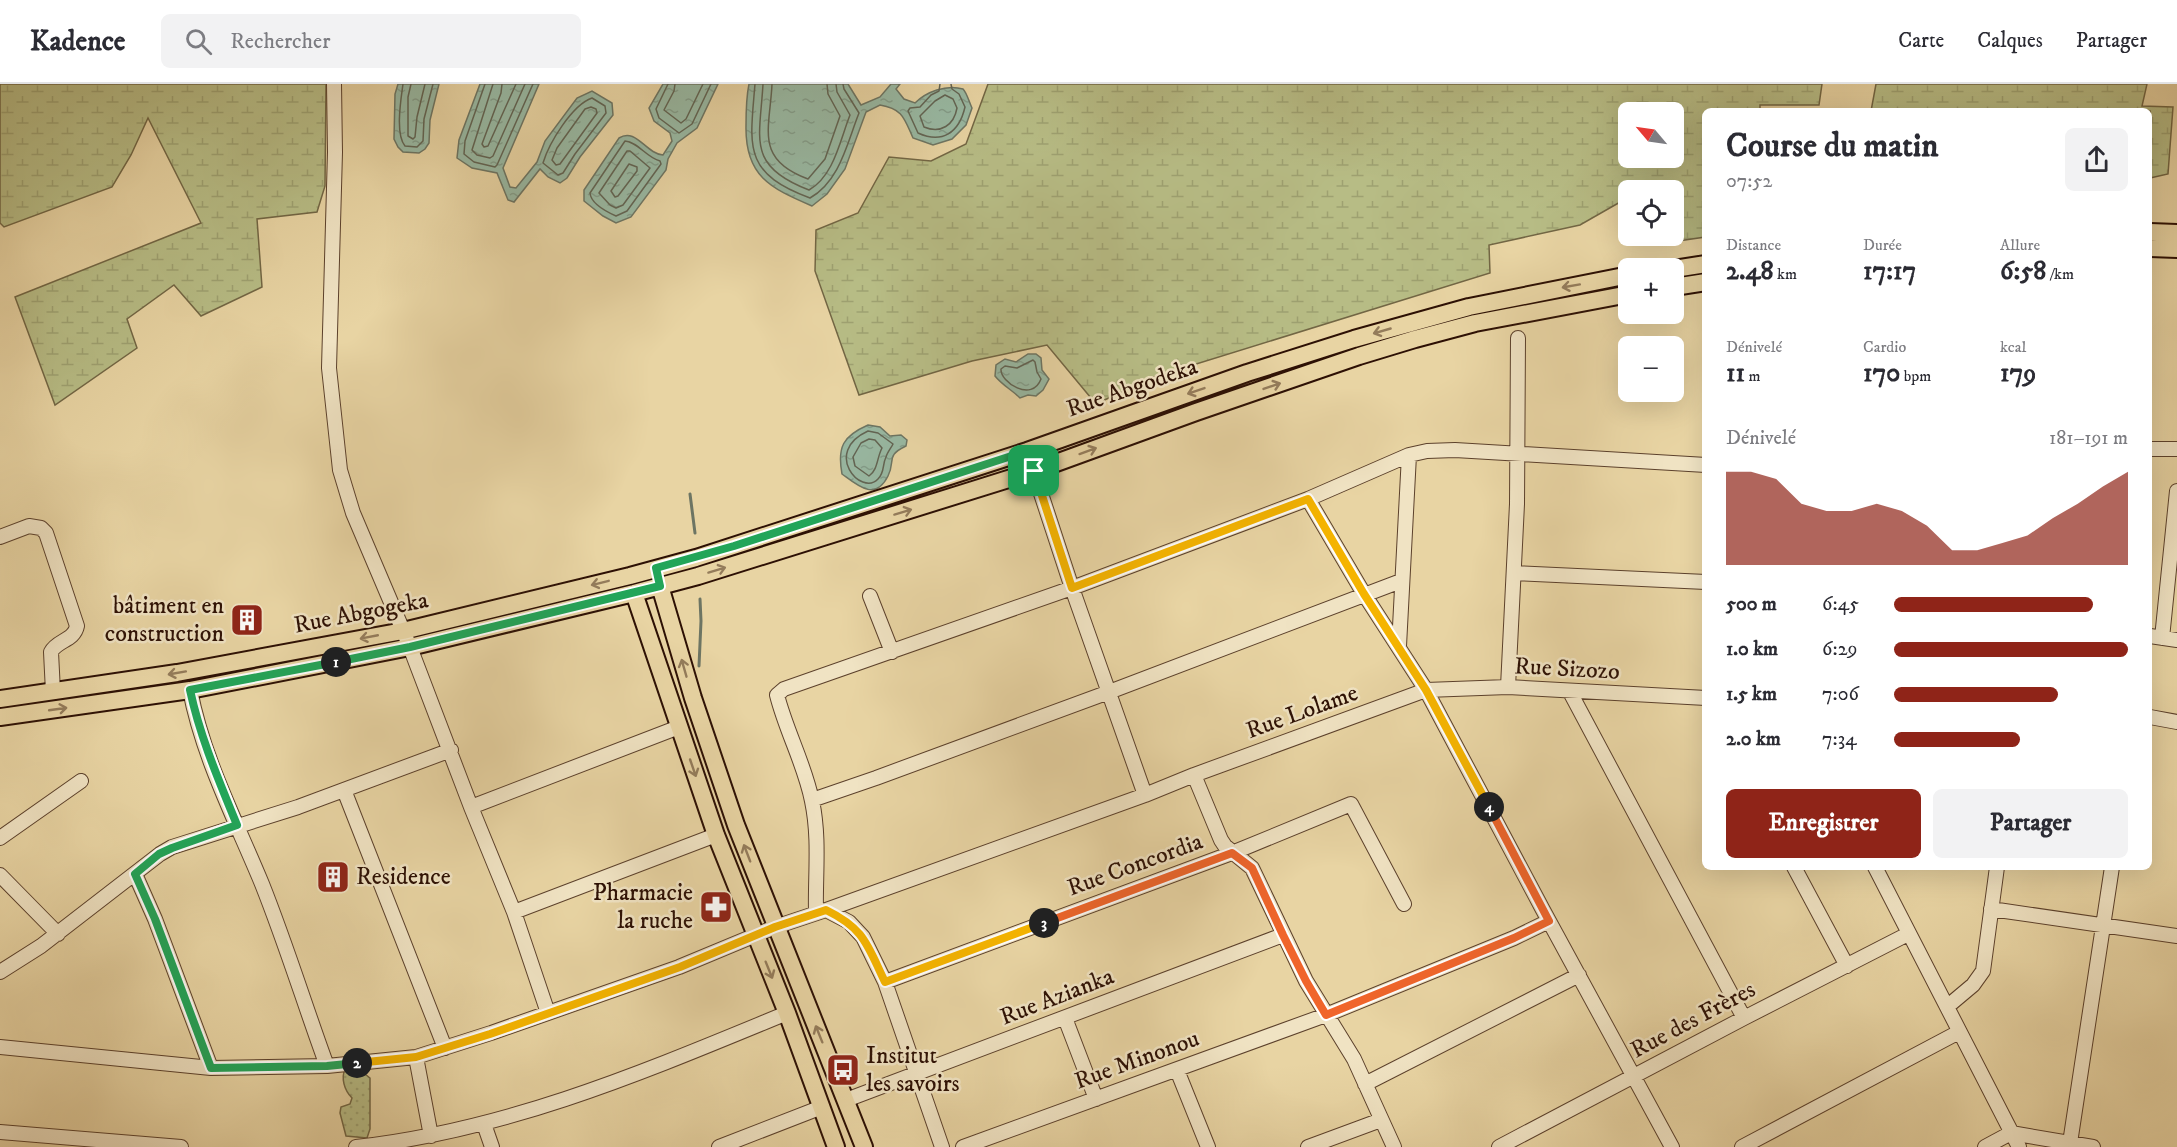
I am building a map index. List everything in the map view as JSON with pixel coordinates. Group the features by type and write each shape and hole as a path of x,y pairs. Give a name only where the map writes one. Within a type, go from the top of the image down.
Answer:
{"main road":[{"path":"2152,232 2177,233"},
{"path":"2152,248 2177,249"},
{"path":"1684,267 1702,265"},
{"name":"Rue Abgodeka","path":"656,568 715,552 1027,451 1247,373 1365,336 1478,304 1618,277"},
{"path":"1684,285 1702,283"},
{"name":"Rue Abgodeka","path":"660,586 1034,471 1316,371 1415,339 1475,323 1618,296"},
{"name":"Rue Abgogeka","path":"0,699 177,673 403,631 656,568"},
{"name":"Rue Abgogeka","path":"0,717 190,690 410,647 660,586"},
{"path":"660,586 693,698 736,825 864,1147"},
{"path":"634,593 716,835 787,1013 836,1147"}],"street":[{"path":"334,84 335,152 329,369 340,470 353,513 410,647 514,912 548,1013"},
{"path":"1508,687 1514,573 1518,338"},
{"path":"2152,449 2177,449"},
{"path":"942,1147 885,982 862,937 856,928 841,917 821,912 812,800 797,752 782,716 777,695 784,689 1072,588 1308,499 1409,455 1427,451 1455,450 1517,456 1702,465"},
{"path":"1027,451 1072,588 1145,795"},
{"path":"1399,646 1409,455"},
{"path":"2177,491 2173,565 2156,637 2177,640"},
{"path":"1308,499 1364,594 1426,690 1672,1147"},
{"path":"0,537 29,526 41,528 46,533 77,626 76,632 53,647 51,652 53,692"},
{"path":"656,568 660,586"},
{"path":"1514,573 1702,582"},
{"path":"630,576 634,593"},
{"path":"812,800 1108,692 1401,581"},
{"path":"870,596 892,652"},
{"name":"Rue Sizozo","path":"1426,690 1508,687 1702,700"},
{"path":"190,690 212,765 267,897 327,1066"},
{"name":"Rue Lolame","path":"0,1047 211,1068 327,1066 416,1057 680,967 775,927 1145,795 1426,690"},
{"path":"1570,692 1744,1018"},
{"path":"2152,717 2177,722"},
{"path":"471,807 679,727"},
{"path":"0,972 58,934 159,854 237,825 298,807 451,750"},
{"path":"1194,775 1221,840 1232,853 1252,868 1306,981 1354,1059 1394,1147"},
{"path":"0,838 81,781"},
{"path":"344,790 445,1048"},
{"name":"Rue Concordia","path":"885,982 1232,853 1351,804 1404,904"},
{"path":"514,912 716,835"},
{"path":"1796,870 1847,966"},
{"path":"1876,870 2019,1147"},
{"path":"1948,1006 1974,985 1983,971 1997,870"},
{"path":"2070,1143 2112,870"},
{"path":"135,874 155,919 211,1068"},
{"path":"0,875 58,934"},
{"path":"1991,909 2177,936"},
{"name":"Rue Minonou","path":"963,1147 1326,1015 1514,938 1549,921"},
{"name":"Rue des Frères","path":"1499,1147 1523,1142 1633,1076 1908,934"},
{"name":"Rue Azianka","path":"846,1100 1283,935"},
{"path":"1365,1084 1579,975"},
{"path":"356,1147 431,1136 546,1107 598,1089 787,1013"},
{"path":"1065,1018 1096,1099"},
{"path":"1742,1147 1959,1032"},
{"path":"416,1057 431,1136"},
{"path":"1177,1070 1208,1147"},
{"path":"719,1147 822,1107"},
{"path":"1308,1147 1381,1120"},
{"path":"483,1124 492,1147"},
{"path":"0,1132 181,1147"},
{"path":"1985,1147 2011,1133 2093,1147"}],"green space":[{"path":"0,84 326,84 325,186 317,212 257,219 262,287 201,316 174,285 127,319 137,348 55,405 15,297 201,223 148,118 131,155 112,187 4,227 0,223"},
{"path":"988,84 1822,84 1819,105 1702,108 1702,237 1684,240 1684,180 1618,180 1618,203 1580,225 1489,245 1490,273 1151,378 1096,404 1047,345 972,361 859,395 815,271 816,230 858,213 889,157 931,161 966,144"},
{"path":"1876,84 2147,84 2142,106 2173,107 2168,174 2152,178 2152,108 1872,108"},
{"path":"355,1066 370,1078 370,1129 367,1138 346,1136 340,1113 341,1107 350,1104 352,1098 343,1080 345,1069"}],"water":[{"path":"398,84 439,84 430,120 429,143 419,153 403,152 394,139 395,94"},
{"path":"480,84 539,84 503,168 510,187 516,188 537,162 545,141 577,98 592,91 612,103 613,115 580,157 567,178 560,183 548,177 540,169 514,202 508,200 497,173 472,168 457,158 459,140"},
{"path":"663,84 718,84 697,128 677,143 668,159 666,170 631,217 616,223 584,201 584,190 619,138 631,136 657,154 663,155 672,141 670,133 654,121 649,108"},
{"path":"749,84 848,84 861,105 880,97 891,84 900,84 896,89 904,99 915,103 925,95 937,90 957,88 963,89 972,108 966,125 952,139 933,145 913,138 905,120 894,109 880,105 866,112 845,169 827,194 812,206 772,186 755,169 747,143 746,110"},
{"path":"1028,354 1036,354 1041,358 1042,370 1049,379 1043,390 1036,396 1028,395 1020,398 995,376 996,365 1005,359 1016,362"},
{"path":"868,425 880,427 890,436 901,435 907,440 906,446 893,456 890,471 883,484 872,490 860,486 842,474 840,456 847,438"}],"waterway":[{"path":"690,494 695,533"},
{"path":"699,666 700,599"}],"place":[{"name":"bâtiment en construction","path":"247,620"},
{"name":"Residence","path":"333,877"},
{"name":"Pharmacie la ruche","path":"716,907"},
{"name":"Institut les savoirs","path":"843,1070"}],"route":[{"path":"1027,451 1034,471 1072,588 1308,499 1364,594 1426,690 1549,921 1514,938 1326,1015 1306,981 1252,868 1232,853 885,982 856,928 826,910 775,927 680,967 490,1034 416,1057 327,1066 211,1068 155,919 135,874 159,854 237,825 212,765 190,690 410,647 660,586 656,568 696,558 1027,451"}]}
